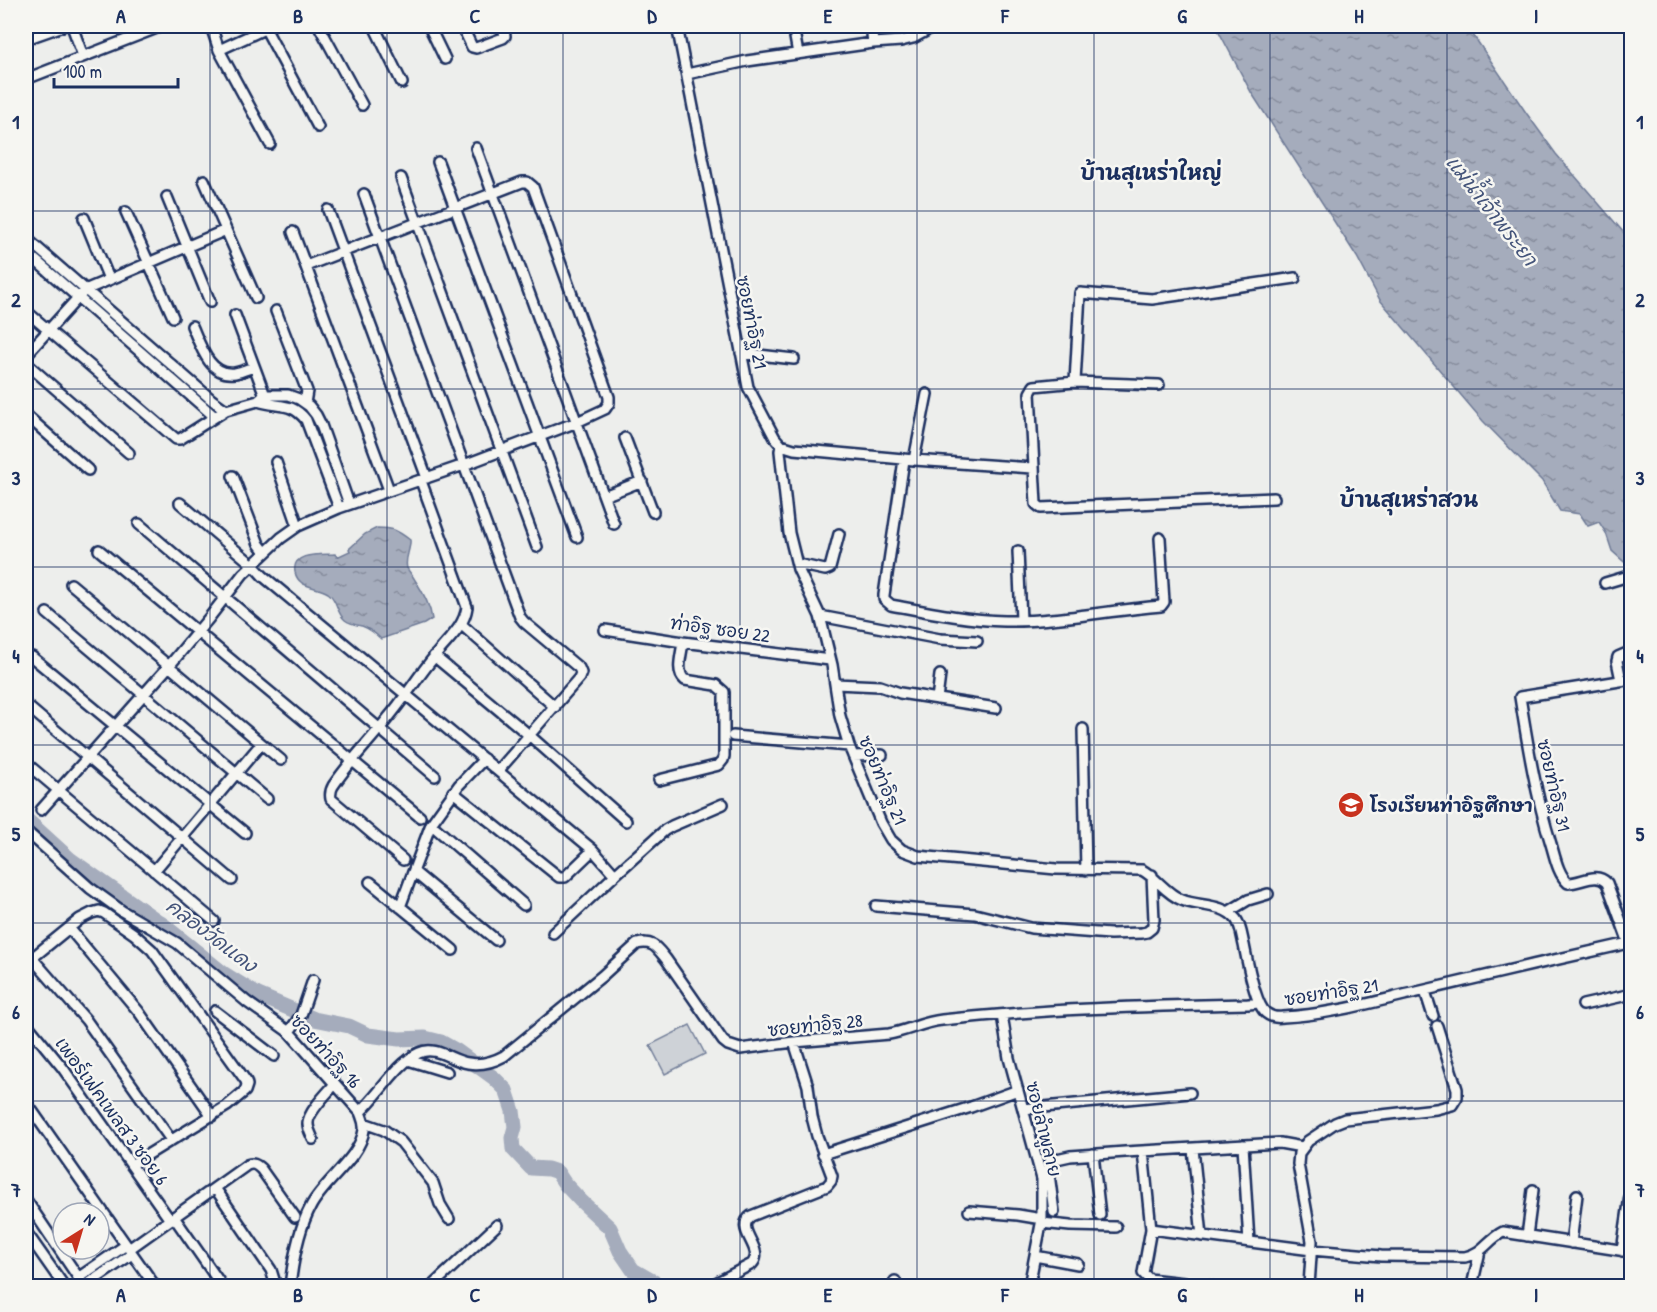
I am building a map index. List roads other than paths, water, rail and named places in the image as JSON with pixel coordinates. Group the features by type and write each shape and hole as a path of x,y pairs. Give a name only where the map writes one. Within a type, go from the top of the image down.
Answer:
{"street":[{"path":"26,39 63,26"},
{"path":"72,26 83,56"},
{"path":"26,79 162,26"},
{"path":"211,26 219,50 270,144"},
{"path":"219,50 267,26 318,127"},
{"path":"319,26 362,105"},
{"path":"374,26 402,83"},
{"path":"429,26 445,59"},
{"path":"462,26 472,47 476,48 503,38 506,31 503,26"},
{"name":"ซอยท่าอิฐ 21","path":"677,26 748,387 781,445 789,533 797,564 820,616 840,716 849,746 881,824 891,840 902,850 918,856 1056,869 1142,870 1152,875"},
{"path":"794,26 798,54"},
{"path":"871,26 873,43"},
{"path":"687,74 747,61 900,41 913,38 926,31"},
{"path":"476,148 614,524"},
{"path":"438,162 577,537"},
{"path":"401,177 537,547"},
{"path":"204,180 256,298"},
{"path":"41,810 169,666 243,573 298,526 349,504 465,465 577,422 605,409 609,403 609,397 533,187 527,182 306,266"},
{"path":"364,194 520,617 581,673 555,707 498,771"},
{"path":"167,197 210,302"},
{"path":"328,210 467,607 466,618 462,625 434,656 406,695 352,761 330,793 331,799 403,860"},
{"path":"126,212 173,317"},
{"path":"84,218 109,279"},
{"path":"26,355 85,290 226,230"},
{"path":"293,232 389,490"},
{"path":"26,238 226,410"},
{"path":"26,252 215,417"},
{"path":"1075,382 1080,294 1152,299 1295,278"},
{"path":"26,311 176,439 180,439 226,410 288,394 306,403 321,425 349,504"},
{"path":"276,311 307,392 306,403"},
{"path":"235,315 263,400"},
{"path":"192,326 207,361 214,366 232,373 254,367"},
{"path":"741,354 794,359"},
{"path":"26,363 129,453"},
{"path":"164,373 171,365"},
{"path":"1159,385 1075,382 1034,386 1030,393 1036,504 1041,508 1274,498"},
{"path":"927,394 909,460 884,599 891,605 972,619 1021,620 1161,606 1164,602 1161,538"},
{"path":"263,400 294,408 306,420 339,508"},
{"path":"26,415 88,470"},
{"path":"625,438 653,512"},
{"path":"781,445 794,449 909,460 1033,468"},
{"path":"276,462 298,526"},
{"path":"233,476 259,544 265,552"},
{"path":"604,496 642,481"},
{"path":"180,503 263,576 593,850 615,875"},
{"path":"139,524 435,776"},
{"path":"797,564 825,570 830,568 839,534"},
{"path":"99,550 420,818"},
{"path":"1018,550 1021,620"},
{"path":"1605,583 1632,575"},
{"path":"71,584 281,760"},
{"path":"47,613 267,799"},
{"path":"820,616 940,639 977,640"},
{"path":"462,625 555,707"},
{"name":"ท่าอิฐ ซอย 22","path":"605,630 830,660"},
{"path":"659,780 719,765 724,756 724,692 716,685 681,678 683,642"},
{"path":"1621,680 1618,657 1632,651"},
{"path":"434,656 529,735 626,821"},
{"path":"32,657 245,833"},
{"path":"937,699 940,675"},
{"name":"ซอยท่าอิฐ 31","path":"1630,943 1607,883 1603,879 1599,877 1568,883 1564,879 1544,823 1532,774 1520,697 1632,679"},
{"path":"835,684 880,686 900,693 996,708"},
{"path":"26,705 232,880"},
{"path":"1083,729 1086,870"},
{"path":"733,736 849,746"},
{"path":"154,871 261,744"},
{"path":"853,756 882,755"},
{"path":"400,907 431,824 453,792 484,759"},
{"path":"26,763 214,921"},
{"path":"453,792 559,877 565,877 593,850"},
{"path":"553,933 672,826 723,804"},
{"path":"431,824 524,905"},
{"name":"ซอยท่าอิฐ 16","path":"26,831 90,888 122,911 177,943 247,1002 289,1032 360,1112 364,1123"},
{"path":"414,872 496,940"},
{"path":"876,906 975,914 1031,928 1110,934 1142,933 1152,928 1154,920 1152,875"},
{"path":"1152,875 1167,891 1182,900 1228,912 1248,900 1268,894"},
{"path":"370,882 453,950"},
{"path":"131,1165 212,1116 241,1095 247,1085 152,950 104,913 99,911 92,913 80,919 29,961 86,1020 171,1140"},
{"name":"ซอยท่าอิฐ 21","path":"1228,912 1237,920 1262,1008 1269,1015 1282,1018 1375,1003 1630,943"},
{"path":"69,928 139,1012 212,1116"},
{"name":"ซอยท่าอิฐ 28","path":"408,1060 418,1053 430,1050 466,1063 495,1061 512,1051 630,950 645,942 651,943 666,959 728,1045 740,1049 889,1034 940,1020 1134,1007 1259,1002"},
{"path":"289,1032 301,1015 313,980"},
{"path":"1425,991 1433,1016"},
{"path":"1583,1005 1632,994"},
{"path":"215,1011 274,1056"},
{"name":"ซอยลำพูลาย","path":"1002,1015 1009,1058 1042,1179 1042,1221 1029,1287"},
{"path":"214,1035 226,1021"},
{"name":"เพอร์เฟคเพลส 3 ซอย 6","path":"26,1023 62,1067 131,1165 222,1287"},
{"path":"1309,1287 1312,1240 1298,1164 1299,1153 1302,1147 1317,1135 1345,1119 1436,1109 1452,1105 1457,1097 1457,1089 1437,1026"},
{"path":"710,1287 756,1260 756,1254 745,1226 746,1220 827,1186 831,1181 832,1176 812,1117 807,1086 794,1042"},
{"path":"360,1112 408,1060 447,1072"},
{"path":"312,1139 308,1119 336,1084"},
{"path":"824,1154 1018,1090"},
{"path":"1023,1109 1190,1093"},
{"path":"26,1102 155,1287"},
{"path":"290,1287 299,1239 312,1203 351,1156 364,1130 364,1123 384,1130 401,1142 433,1183 440,1204 449,1219"},
{"path":"1054,1212 1048,1166 1050,1161 1093,1154 1243,1145 1280,1143 1302,1147"},
{"path":"1243,1145 1249,1242"},
{"path":"1193,1149 1202,1236"},
{"path":"1143,1151 1150,1229 1143,1273 1149,1279 1210,1287"},
{"path":"1093,1154 1100,1215"},
{"path":"26,1200 81,1284 247,1165 257,1165 261,1169 295,1217"},
{"path":"215,1188 271,1269 276,1287"},
{"path":"1527,1236 1533,1190"},
{"path":"1571,1243 1577,1195"},
{"path":"1150,1229 1312,1250 1381,1256 1465,1257 1474,1255 1503,1232 1627,1251 1630,1196"},
{"path":"969,1212 1018,1215 1070,1226 1116,1227"},
{"path":"432,1287 497,1225"},
{"path":"26,1232 64,1287"},
{"path":"1472,1287 1480,1251"},
{"path":"1035,1256 1078,1264"}],"water":[{"name":"แม่น้ำเจ้าพระยา","path":"1216,26 1467,26 1556,154 1631,241 1631,568 1612,551 1606,533 1599,522 1588,526 1580,514 1560,511 1542,481 1483,421 1380,300 1357,257 1251,92"},
{"path":"377,528 395,530 410,540 407,568 426,598 432,619 381,639 368,628 345,620 328,593 302,583 295,572 295,565 303,557 335,554 337,557 350,551 349,549 365,534"}],"waterway":[{"name":"คลองวัดแดง","path":"26,819 71,860 166,927 223,973 258,995 314,1019 349,1026 368,1035 399,1039 425,1038 441,1042 494,1078 506,1090 513,1111 515,1127 512,1138 513,1149 531,1168 557,1172 581,1201 610,1228 620,1251 633,1270 661,1286"}],"place":[{"name":"โรงเรียนท่าอิฐศึกษา","path":"1351,805"}],"district":[{"name":"บ้านสุเหร่าใหญ่","path":"1151,172"},
{"name":"บ้านสุเหร่าสวน","path":"1409,499"}]}
